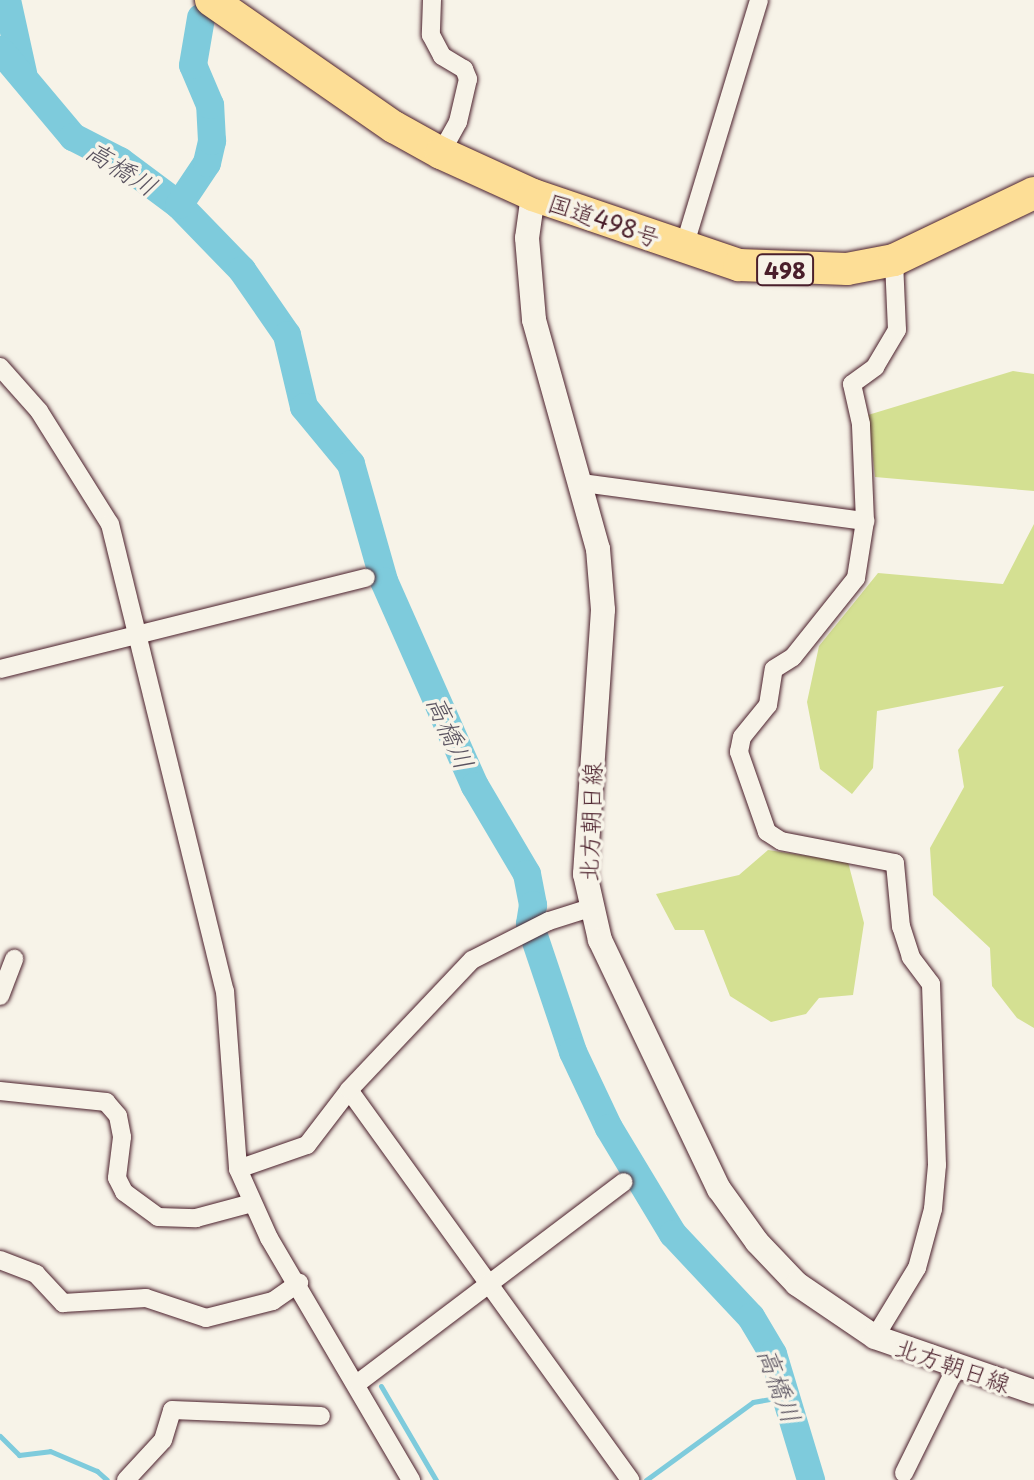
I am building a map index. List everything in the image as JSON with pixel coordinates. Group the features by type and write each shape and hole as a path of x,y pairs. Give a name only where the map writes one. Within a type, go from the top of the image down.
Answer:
{"highway":[{"name":"国道498号","path":"218,2 394,127 441,153 533,195 739,265 791,270 847,269 894,260 1034,193"}],"main road":[{"name":"北方朝日線","path":"533,195 527,238 534,320 583,483 598,549 603,610 585,874 590,908 719,1189 757,1242 797,1284 875,1337 956,1368 1034,1392"}],"street":[{"path":"432,0 431,35 442,56 464,69 468,79 458,122 441,153"},
{"path":"684,247 759,0"},
{"path":"875,1337 917,1268 933,1209 937,1134 931,984 911,957 901,927 895,863 781,841 767,832 739,752 742,737 768,705 774,669 793,657 850,592 865,521 861,424 852,384 875,367 897,330 894,260"},
{"path":"0,367 39,411 110,524 225,991 238,1169 252,1203 411,1480"},
{"path":"583,483 865,521"},
{"path":"0,669 366,578"},
{"path":"238,1169 307,1145 349,1090 472,960 549,921 590,908"},
{"path":"0,996 14,959"},
{"path":"349,1090 486,1285 630,1480"},
{"path":"0,1091 106,1102 118,1116 122,1137 117,1178 124,1192 158,1217 196,1218 252,1203"},
{"path":"358,1383 624,1182"},
{"path":"0,1260 36,1274 63,1303 146,1298 206,1318 273,1301 299,1283"},
{"path":"904,1473 956,1368"},
{"path":"126,1480 163,1440 172,1410 321,1416"}],"green space":[{"path":"1013,371 1034,374 1034,491 875,477 868,415"},
{"path":"1034,524 1034,1028 1017,1018 992,986 990,948 933,895 930,848 964,787 958,750 1004,686 877,711 873,768 852,794 820,769 807,702 819,646 878,573 1003,584"},
{"path":"768,850 848,862 864,923 853,995 819,998 806,1014 771,1022 730,996 704,930 675,930 656,894 739,875"}],"waterway":[{"path":"7,0 23,73"},
{"path":"179,205 207,163 212,141 210,105 193,65 201,18"},
{"name":"高橋川","path":"0,50 73,137 120,161 179,205 242,270 287,335 304,407 351,464 384,581 475,786 527,874 533,905 530,924 573,1052 609,1128 673,1234 751,1317 773,1354 811,1480"},
{"path":"381,1386 436,1480"},
{"path":"646,1480 753,1402 786,1396"},
{"path":"0,1436 19,1455 50,1451 97,1471 107,1480"}]}
